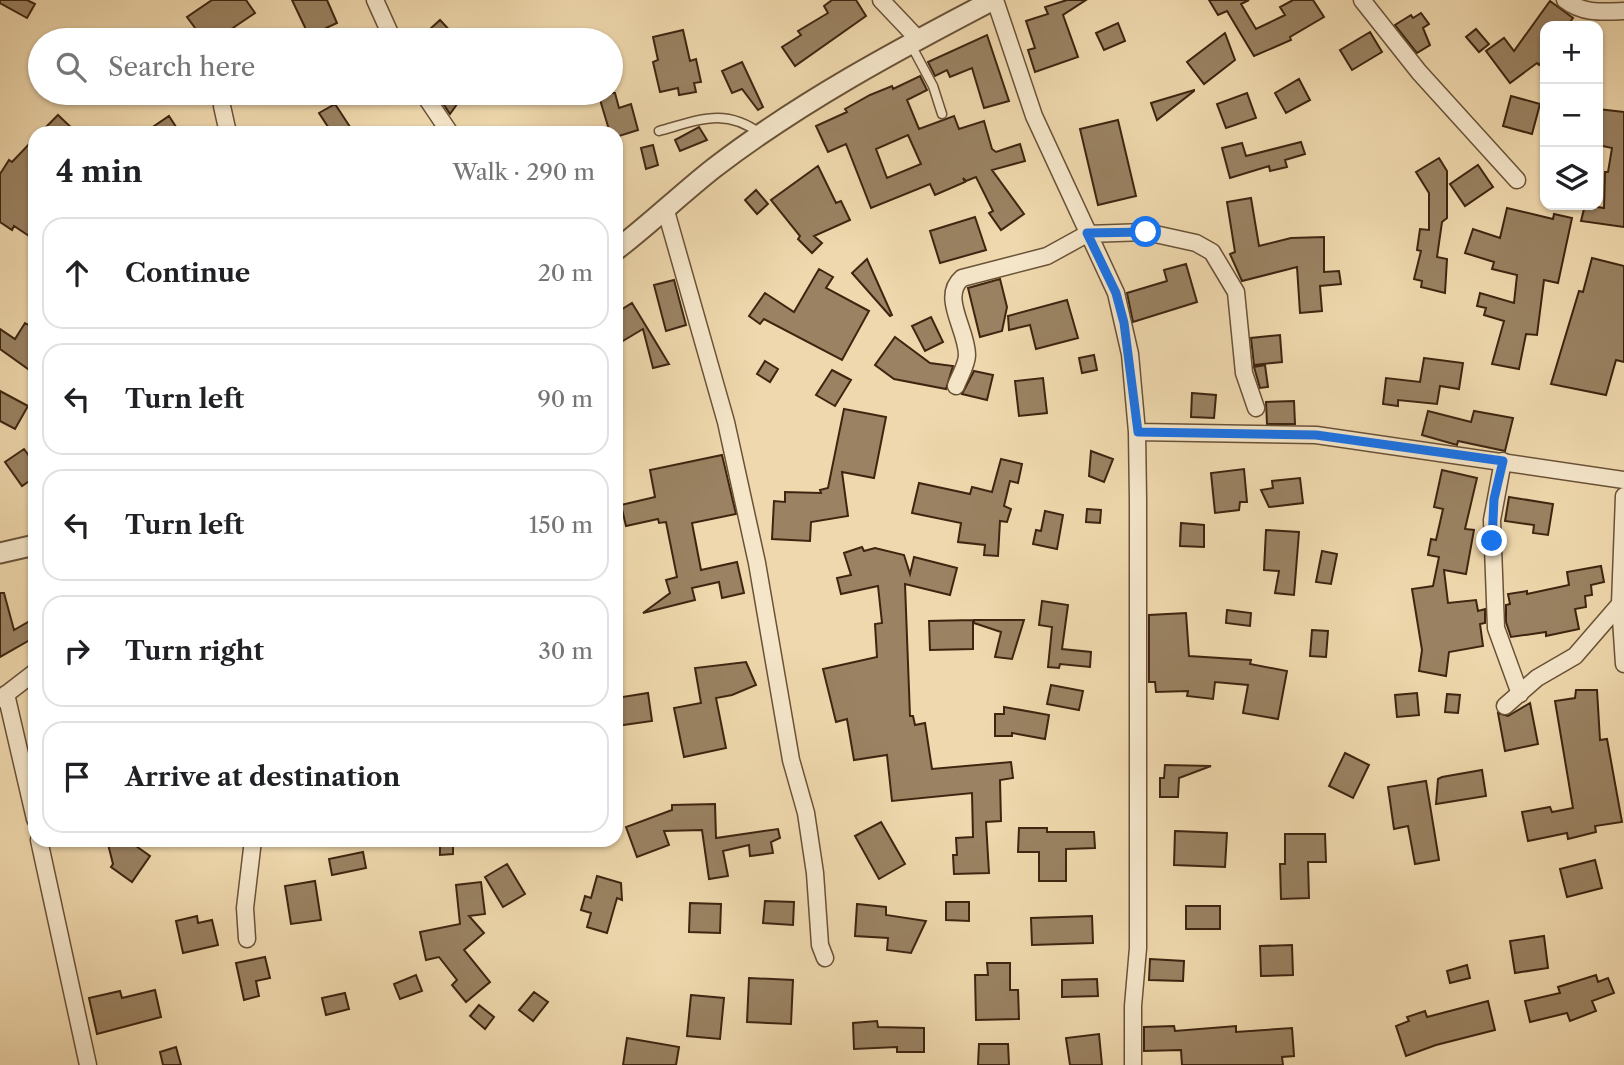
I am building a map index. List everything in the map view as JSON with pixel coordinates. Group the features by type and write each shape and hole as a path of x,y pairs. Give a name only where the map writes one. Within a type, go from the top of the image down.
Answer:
{"street":[{"path":"375,0 388,28"},
{"path":"881,0 914,41"},
{"path":"623,245 713,169 762,134 914,41 994,0 1034,116 1116,293 1130,354 1138,432 1138,934 1133,1006 1133,1065"},
{"path":"1362,0 1419,72 1517,180"},
{"path":"1565,0 1575,8 1590,12 1624,11"},
{"path":"431,105 445,126"},
{"path":"222,106 226,126"},
{"path":"666,211 726,422 757,563 791,760 806,813 815,873 820,945 825,958"},
{"path":"956,386 967,358 965,337 951,294 962,278 1008,269 1047,256 1087,233 1146,232 1175,237 1212,251 1236,292 1244,373 1256,408"},
{"path":"1138,432 1316,435 1624,480"},
{"path":"1503,461 1492,520 1496,628 1520,694"},
{"path":"1624,496 1620,604 1624,664"},
{"path":"0,553 28,547"},
{"path":"1505,706 1537,678 1575,656 1620,604"},
{"path":"28,677 3,696 28,792"},
{"path":"41,847 88,1065"},
{"path":"247,939 245,908 252,847"}],"lane":[{"path":"914,41 942,114"},
{"path":"659,131 713,116 744,121 762,134"}],"building":[{"path":"0,0 27,0 35,4 27,18 0,3"},
{"path":"212,0 246,0 255,13 233,28 195,28 187,17"},
{"path":"292,0 327,0 337,23 326,28 305,28"},
{"path":"832,0 856,0 866,16 795,66 782,47 801,35 798,31 828,13 824,6"},
{"path":"1067,0 1086,0 1063,15 1078,57 1035,72 1028,50 1035,48 1026,21 1048,14 1045,7"},
{"path":"1209,0 1249,0 1241,4 1256,29 1285,15 1280,7 1293,0 1313,0 1324,17 1290,37 1291,40 1254,56 1227,11 1218,15"},
{"path":"1550,1 1573,18 1571,21 1540,21 1540,64 1510,83 1486,51 1504,38 1514,51"},
{"path":"1421,13 1429,24 1423,28 1430,45 1417,53 1395,25 1411,15 1413,18"},
{"path":"440,20 447,28 431,28"},
{"path":"1118,23 1125,41 1104,50 1096,33"},
{"path":"1476,29 1489,44 1479,52 1466,37"},
{"path":"683,30 690,61 696,59 701,82 694,83 696,92 679,95 678,88 660,92 653,62 658,60 653,37"},
{"path":"1370,32 1382,52 1352,70 1340,50"},
{"path":"1225,33 1235,60 1204,84 1187,62"},
{"path":"987,35 1009,101 984,108 972,68 950,77 947,70 935,76 928,62"},
{"path":"742,62 763,107 758,110 742,89 732,93 722,71"},
{"path":"920,76 927,90 907,100 919,129 954,116 959,129 984,121 992,149 996,152 1020,144 1025,161 992,170 1024,214 1001,230 989,213 993,211 976,177 966,181 963,178 965,182 935,195 930,184 871,208 846,144 828,152 816,126 847,112 845,109 870,95 892,86 893,89","holes":["908,135 921,164 887,178 876,149"]},
{"path":"1299,79 1310,100 1286,113 1275,93"},
{"path":"1194,91 1157,120 1151,103"},
{"path":"1247,93 1256,118 1226,128 1217,104"},
{"path":"1511,96 1540,104 1532,134 1503,126"},
{"path":"631,104 638,130 623,135 623,126 608,126 602,105 618,105 619,108"},
{"path":"336,105 349,126 327,126 319,113"},
{"path":"444,105 456,105 450,114"},
{"path":"1603,110 1624,112 1624,227 1581,221 1584,210 1604,208 1605,172 1608,172 1612,148 1603,146"},
{"path":"58,115 70,126 47,126"},
{"path":"169,116 175,126 154,126"},
{"path":"1118,120 1136,196 1098,205 1080,129"},
{"path":"699,127 707,140 680,151 675,140"},
{"path":"1301,142 1305,154 1285,160 1287,167 1270,171 1269,166 1230,178 1222,148 1242,143 1246,156"},
{"path":"28,145 28,235 14,226 12,230 0,222 0,174 9,160 12,162"},
{"path":"653,145 658,165 646,169 641,148"},
{"path":"1439,158 1447,171 1447,218 1442,222 1437,257 1447,259 1445,293 1421,287 1422,281 1414,279 1421,251 1417,250 1420,229 1429,230 1429,193 1416,172"},
{"path":"1478,165 1493,187 1465,206 1450,184"},
{"path":"818,166 836,203 841,201 850,220 814,236 822,243 812,253 798,239 800,236 771,200"},
{"path":"756,190 768,204 757,214 745,200"},
{"path":"1251,198 1259,246 1291,238 1324,237 1324,272 1339,271 1341,284 1320,286 1322,311 1300,313 1297,267 1242,281 1230,254 1235,252 1227,202"},
{"path":"1507,208 1553,219 1554,214 1572,218 1558,283 1544,280 1537,335 1526,334 1519,369 1492,364 1504,321 1484,315 1486,308 1477,306 1480,293 1514,303 1517,275 1492,269 1494,262 1465,253 1473,229 1500,238"},
{"path":"975,217 986,250 940,263 930,231"},
{"path":"1592,258 1624,266 1624,362 1616,360 1606,395 1551,384 1579,291 1583,292"},
{"path":"867,259 892,315 890,316 852,273"},
{"path":"1186,264 1197,302 1133,322 1127,293 1167,281 1164,270"},
{"path":"819,269 833,277 826,288 869,311 842,360 764,319 760,324 749,316 765,293 794,312"},
{"path":"1000,279 1007,307 1002,331 980,337 968,288"},
{"path":"674,280 686,325 666,331 654,285"},
{"path":"1067,300 1078,338 1036,349 1030,325 1009,330 1008,316"},
{"path":"632,303 669,364 653,368 643,329 623,341 623,309"},
{"path":"931,317 943,342 925,351 912,326"},
{"path":"25,323 28,325 28,369 0,349 0,329 15,339"},
{"path":"1280,335 1282,362 1254,365 1251,338"},
{"path":"895,337 930,363 953,366 946,389 894,379 875,365"},
{"path":"1094,355 1097,370 1082,373 1079,358"},
{"path":"1424,358 1463,363 1459,389 1440,386 1437,404 1398,400 1398,406 1383,404 1386,378 1420,382"},
{"path":"765,361 778,369 770,382 757,374"},
{"path":"1265,365 1268,387 1260,388 1254,367"},
{"path":"832,370 851,380 835,406 816,395"},
{"path":"974,371 993,375 987,400 962,394"},
{"path":"1043,378 1047,413 1019,416 1015,381"},
{"path":"0,391 28,406 15,429 0,421"},
{"path":"1192,393 1216,395 1214,418 1191,417"},
{"path":"1294,401 1295,424 1267,424 1266,402"},
{"path":"844,409 886,417 874,478 842,472 848,516 811,522 810,541 772,539 774,501 785,502 785,492 821,493 820,490 828,488"},
{"path":"1428,411 1471,422 1474,411 1513,418 1505,451 1458,441 1457,445 1422,435"},
{"path":"24,449 28,454 28,482 22,486 5,462"},
{"path":"1091,451 1113,459 1104,482 1089,476"},
{"path":"722,455 736,514 692,523 701,570 737,562 744,593 722,598 719,582 692,588 695,600 643,613 670,593 666,580 677,577 666,522 659,523 658,519 626,526 623,505 655,497 650,470"},
{"path":"1001,459 1022,464 1018,483 1010,481 1004,506 1011,509 1007,522 1000,521 998,556 984,555 985,545 958,542 961,523 912,513 919,483 970,494 972,487 992,492"},
{"path":"1244,469 1247,502 1240,502 1239,510 1215,513 1211,473"},
{"path":"1442,470 1477,478 1465,529 1474,530 1466,574 1444,570 1448,603 1476,600 1478,611 1485,609 1485,623 1480,624 1483,646 1449,652 1446,676 1419,671 1422,650 1412,589 1433,586 1439,557 1428,555 1431,539 1436,540 1443,509 1434,507"},
{"path":"1300,478 1303,503 1269,507 1261,490 1273,488 1272,481"},
{"path":"1509,497 1553,504 1548,535 1533,533 1534,525 1505,521"},
{"path":"1087,509 1101,510 1100,523 1086,522"},
{"path":"1045,511 1063,515 1057,549 1033,544 1036,530 1041,531"},
{"path":"1181,523 1204,525 1204,547 1180,546"},
{"path":"1266,530 1299,532 1294,595 1275,593 1279,571 1264,570"},
{"path":"862,547 864,551 875,548 904,555 910,574 914,557 957,568 950,595 905,584 910,716 913,716 915,725 925,723 932,769 1011,762 1013,778 1000,780 1001,821 986,822 989,873 954,874 956,838 973,837 972,793 892,801 887,755 854,760 847,719 836,722 823,669 877,657 875,624 882,623 878,586 841,594 837,578 851,575 844,553"},
{"path":"1322,551 1337,554 1331,584 1316,582"},
{"path":"1601,566 1604,582 1591,585 1592,595 1585,596 1586,607 1575,609 1579,629 1546,636 1546,632 1511,637 1506,622 1506,605 1510,604 1508,594 1527,591 1527,594 1569,585 1567,572"},
{"path":"0,593 4,593 14,630 28,622 28,641 0,657"},
{"path":"1042,601 1068,605 1062,649 1091,652 1090,667 1060,664 1059,668 1048,667 1052,627 1039,625"},
{"path":"1227,610 1251,613 1250,626 1226,623"},
{"path":"1186,613 1189,656 1251,660 1250,664 1287,671 1278,719 1243,713 1248,685 1215,682 1213,699 1187,696 1188,691 1156,692 1155,682 1149,682 1149,615"},
{"path":"973,620 973,649 930,650 929,621"},
{"path":"974,620 1024,620 1012,659 995,657 1001,632 974,623"},
{"path":"1312,630 1328,631 1326,657 1310,656"},
{"path":"746,662 756,685 716,698 726,748 684,757 674,708 701,703 695,668"},
{"path":"1051,685 1083,691 1079,710 1047,704"},
{"path":"1576,690 1597,690 1600,740 1607,739 1622,822 1595,826 1596,832 1568,839 1567,833 1528,841 1522,812 1550,807 1552,812 1573,808 1555,701 1575,698"},
{"path":"648,693 652,721 623,725 623,697"},
{"path":"1417,693 1419,715 1397,717 1395,695"},
{"path":"1447,694 1460,695 1458,713 1445,712"},
{"path":"1530,703 1538,744 1505,751 1498,713 1508,716"},
{"path":"1004,707 1049,715 1045,739 1012,733 1012,736 995,736 995,714 1004,714"},
{"path":"1345,753 1369,765 1353,798 1329,786"},
{"path":"1165,765 1211,766 1179,778 1178,797 1160,797 1160,778 1164,778"},
{"path":"1482,770 1486,796 1436,804 1438,779"},
{"path":"1426,781 1439,860 1415,864 1408,826 1394,829 1388,787"},
{"path":"715,804 716,838 778,829 780,838 771,842 773,853 750,856 749,845 723,851 728,876 709,879 702,830 664,831 669,845 637,857 626,827 672,810 672,805"},
{"path":"881,822 905,864 879,879 855,836"},
{"path":"1019,828 1047,828 1047,832 1094,832 1095,848 1066,849 1066,881 1039,881 1039,852 1018,852"},
{"path":"1175,831 1227,833 1225,867 1174,865"},
{"path":"1285,834 1325,834 1326,862 1308,862 1309,898 1281,899 1280,864 1285,864"},
{"path":"109,847 137,847 150,856 132,882 111,867 113,864"},
{"path":"440,847 453,847 453,854 440,855"},
{"path":"363,852 366,868 332,875 329,859"},
{"path":"1595,860 1602,888 1567,897 1560,869"},
{"path":"507,864 525,894 503,907 485,877"},
{"path":"597,876 621,883 622,900 617,898 607,933 587,927 591,913 581,910 585,896 591,898"},
{"path":"315,881 321,920 291,924 285,886"},
{"path":"481,882 485,914 469,916 484,933 464,950 490,982 466,1002 452,985 457,980 439,957 426,960 420,932 460,924 456,885"},
{"path":"765,901 794,902 793,925 763,923"},
{"path":"946,902 969,902 969,921 946,920"},
{"path":"690,903 721,904 720,933 689,932"},
{"path":"857,904 886,907 886,915 926,921 911,953 887,950 888,938 855,936"},
{"path":"1186,906 1220,906 1220,929 1186,929"},
{"path":"197,916 198,923 212,920 218,945 183,953 176,921"},
{"path":"1092,916 1093,943 1032,945 1031,918"},
{"path":"1544,936 1548,968 1515,973 1510,941"},
{"path":"1292,945 1293,975 1261,976 1260,946"},
{"path":"265,957 270,978 256,981 259,996 244,1000 236,963"},
{"path":"1150,959 1184,961 1183,981 1149,980"},
{"path":"987,963 1010,963 1010,990 1018,990 1019,1019 976,1020 975,975 988,975"},
{"path":"1467,965 1470,978 1450,983 1447,971"},
{"path":"416,975 422,991 400,999 394,984"},
{"path":"1596,975 1598,982 1608,978 1614,993 1592,1001 1596,1011 1570,1021 1567,1013 1530,1022 1525,1001 1560,993 1558,987"},
{"path":"749,978 793,980 791,1024 747,1022"},
{"path":"1097,979 1098,996 1062,997 1062,980"},
{"path":"155,990 161,1017 97,1034 89,998 120,991 122,998"},
{"path":"534,992 548,1002 533,1021 519,1010"},
{"path":"345,993 349,1009 326,1015 322,998"},
{"path":"691,995 724,998 720,1039 687,1036"},
{"path":"1488,1001 1495,1030 1436,1045 1406,1056 1396,1026 1409,1021 1407,1017 1425,1011 1427,1017"},
{"path":"479,1005 494,1017 485,1029 470,1016"},
{"path":"877,1021 878,1027 924,1028 924,1052 897,1052 897,1047 854,1049 853,1023"},
{"path":"1174,1026 1175,1031 1236,1026 1236,1032 1292,1028 1294,1056 1282,1057 1283,1065 1182,1065 1181,1050 1144,1051 1144,1027"},
{"path":"1099,1034 1102,1065 1070,1065 1066,1038"},
{"path":"627,1038 679,1047 676,1065 623,1065"},
{"path":"979,1044 1008,1044 1009,1065 978,1065"},
{"path":"176,1047 181,1065 163,1065 160,1052"}],"route":[{"path":"1146,232 1087,233 1116,293 1124,323 1138,432 1316,435 1503,461 1494,499 1492,541"}]}
